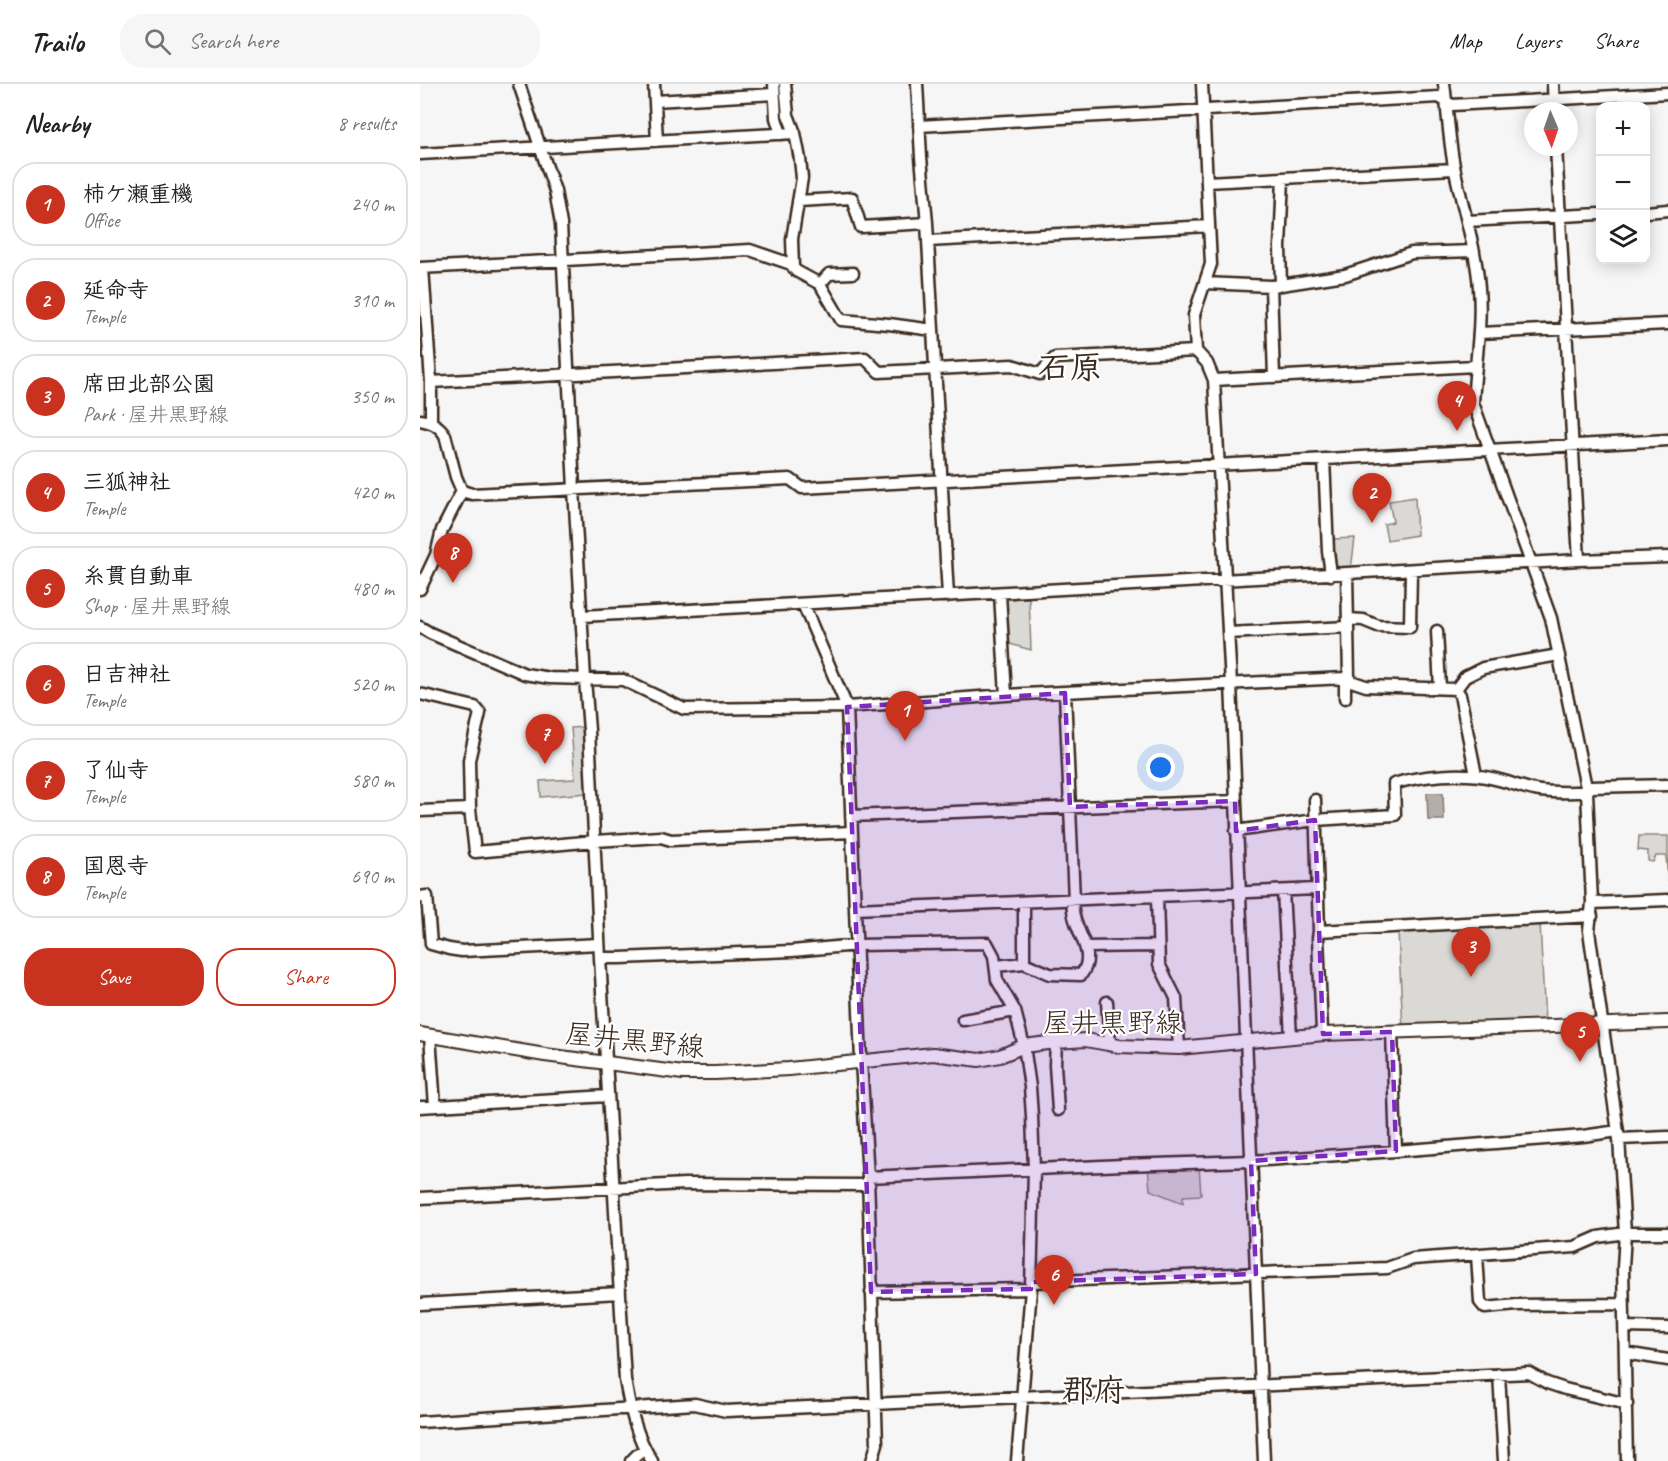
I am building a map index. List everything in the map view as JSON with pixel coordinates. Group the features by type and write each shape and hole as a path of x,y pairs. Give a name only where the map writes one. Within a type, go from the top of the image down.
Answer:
{"main road":[{"name":"屋井黒野線","path":"425,1035 545,1055 683,1073 715,1073 789,1069 933,1053 979,1060 1000,1056 1024,1046 1086,1040 1110,1045 1179,1048 1324,1034 1668,1022"}],"street":[{"path":"519,84 558,205 563,260 585,679 590,730 599,944 625,1380 629,1407 645,1450 652,1461"},
{"path":"654,84 657,141"},
{"path":"785,84 788,115 795,134 802,178 792,239 793,267"},
{"path":"917,84 948,596"},
{"path":"1202,84 1211,264 1194,315 1196,351 1206,363 1214,380 1231,684 1264,1461"},
{"path":"1444,84 1455,169 1474,251 1479,288 1480,333 1473,403 1551,618 1587,792 1592,903 1589,931 1618,1135 1625,1233 1623,1268 1627,1461"},
{"path":"1553,84 1554,99"},
{"path":"655,100 774,89 776,118 781,134"},
{"path":"919,126 1439,97 1452,105 1668,93"},
{"path":"420,154 795,134"},
{"path":"1556,156 1579,560"},
{"path":"1207,182 1455,169"},
{"path":"1274,377 1276,285 1283,178"},
{"path":"798,201 852,198 861,227 927,223"},
{"path":"1650,212 1668,210"},
{"path":"1467,221 1596,214"},
{"path":"928,241 1209,226"},
{"path":"462,491 445,435 441,428 425,421 431,382 424,358 421,268 750,250 791,264 820,285 841,320 933,330"},
{"path":"1205,284 1276,285 1345,275 1412,253 1474,251"},
{"path":"820,285 829,274 853,273"},
{"path":"1480,333 1668,324"},
{"path":"431,382 865,358 879,372 1012,365 1040,374 1055,358 1196,351"},
{"path":"1214,380 1475,366"},
{"path":"462,491 472,494 790,479 802,488 1668,440"},
{"path":"1324,459 1331,575"},
{"path":"420,589 436,555 442,530 462,491"},
{"path":"582,616 1579,560 1606,561 1668,557"},
{"path":"1228,633 1363,620 1378,626 1410,627 1411,571"},
{"path":"1345,698 1347,574"},
{"path":"1000,594 1006,695"},
{"path":"803,604 847,707 861,1061 869,1181 877,1444 872,1461"},
{"path":"420,627 525,674 550,678 623,680 684,709 847,707 1006,695 1347,678 1366,686 1456,688"},
{"path":"1437,631 1440,688"},
{"path":"1456,688 1465,677 1484,668 1559,655"},
{"path":"1456,688 1460,695 1476,775"},
{"path":"996,966 1024,963 1050,974 1081,975 1086,969 1086,947 1072,912 1074,900 1065,693"},
{"path":"420,694 475,707 480,713 469,760 470,809 475,852 595,840 661,837 671,840 852,832"},
{"path":"1236,831 1315,820 1395,815 1394,784 1408,779 1476,775 1539,791 1587,792"},
{"path":"1587,792 1591,787 1668,785"},
{"path":"1315,800 1319,931 1317,938 1324,1034"},
{"path":"851,816 1235,801"},
{"path":"420,812 470,809"},
{"path":"855,909 1317,889"},
{"path":"1282,891 1291,1036"},
{"path":"420,897 427,896 431,944 449,949 462,951 599,944"},
{"path":"1157,897 1160,964 1176,998 1179,1048"},
{"path":"1592,903 1668,900"},
{"path":"1024,902 1024,963"},
{"path":"1319,931 1592,916"},
{"path":"600,958 792,951 857,945 987,943 994,956 997,980 1015,1011 1024,1046 1030,1087 1034,1169 1031,1285 1017,1461"},
{"path":"1086,947 1158,946"},
{"path":"1107,1002 1110,1045"},
{"path":"963,1020 986,1021 1015,1011"},
{"path":"1392,1032 1396,1151"},
{"path":"425,1035 435,1106"},
{"path":"1056,1042 1058,1110"},
{"path":"420,1107 608,1096"},
{"path":"420,1198 684,1184 869,1181 1034,1169 1251,1161 1583,1136 1668,1137"},
{"path":"872,1292 1387,1268 1413,1259 1575,1247 1598,1237 1625,1233 1668,1233"},
{"path":"1477,1255 1480,1302 1485,1308 1517,1305 1624,1304"},
{"path":"420,1304 620,1293"},
{"path":"1625,1327 1668,1328"},
{"path":"1625,1353 1668,1360"},
{"path":"420,1422 695,1404 726,1411 1529,1373 1547,1383 1565,1389 1627,1404"},
{"path":"1499,1374 1504,1461"},
{"path":"631,1461 645,1450"}],"highlighted area":[{"path":"1065,693 1070,807 1235,801 1236,831 1315,820 1323,1034 1392,1032 1396,1151 1251,1161 1256,1274 1031,1282 1031,1289 871,1292 847,707"}],"shaded area":[{"path":"1415,497 1417,535 1387,540 1384,524 1393,522 1389,501"},
{"path":"1355,538 1351,570 1337,570 1333,566 1332,539"},
{"path":"1029,598 1031,650 1006,643 1003,599"},
{"path":"583,727 587,793 541,797 540,781 575,779 571,728"},
{"path":"1427,793 1443,793 1444,820 1428,820"},
{"path":"1639,836 1668,836 1668,881 1666,856 1656,856 1653,862 1648,861 1648,851 1638,850"},
{"path":"1540,923 1545,1023 1403,1029 1398,931"},
{"path":"1148,1166 1199,1166 1201,1195 1183,1196 1183,1203 1150,1190"}],"place":[{"name":"三狐神社","path":"1457,431"},
{"name":"延命寺","path":"1372,523"},
{"name":"国恩寺","path":"453,583"},
{"name":"柿ケ瀬重機","path":"905,741"},
{"name":"了仙寺","path":"545,764"},
{"name":"席田北部公園","path":"1471,977"},
{"name":"糸貫自動車","path":"1580,1062"},
{"name":"日吉神社","path":"1054,1305"}],"district":[{"name":"石原","path":"1070,367"},
{"name":"郡府","path":"1094,1390"}]}
